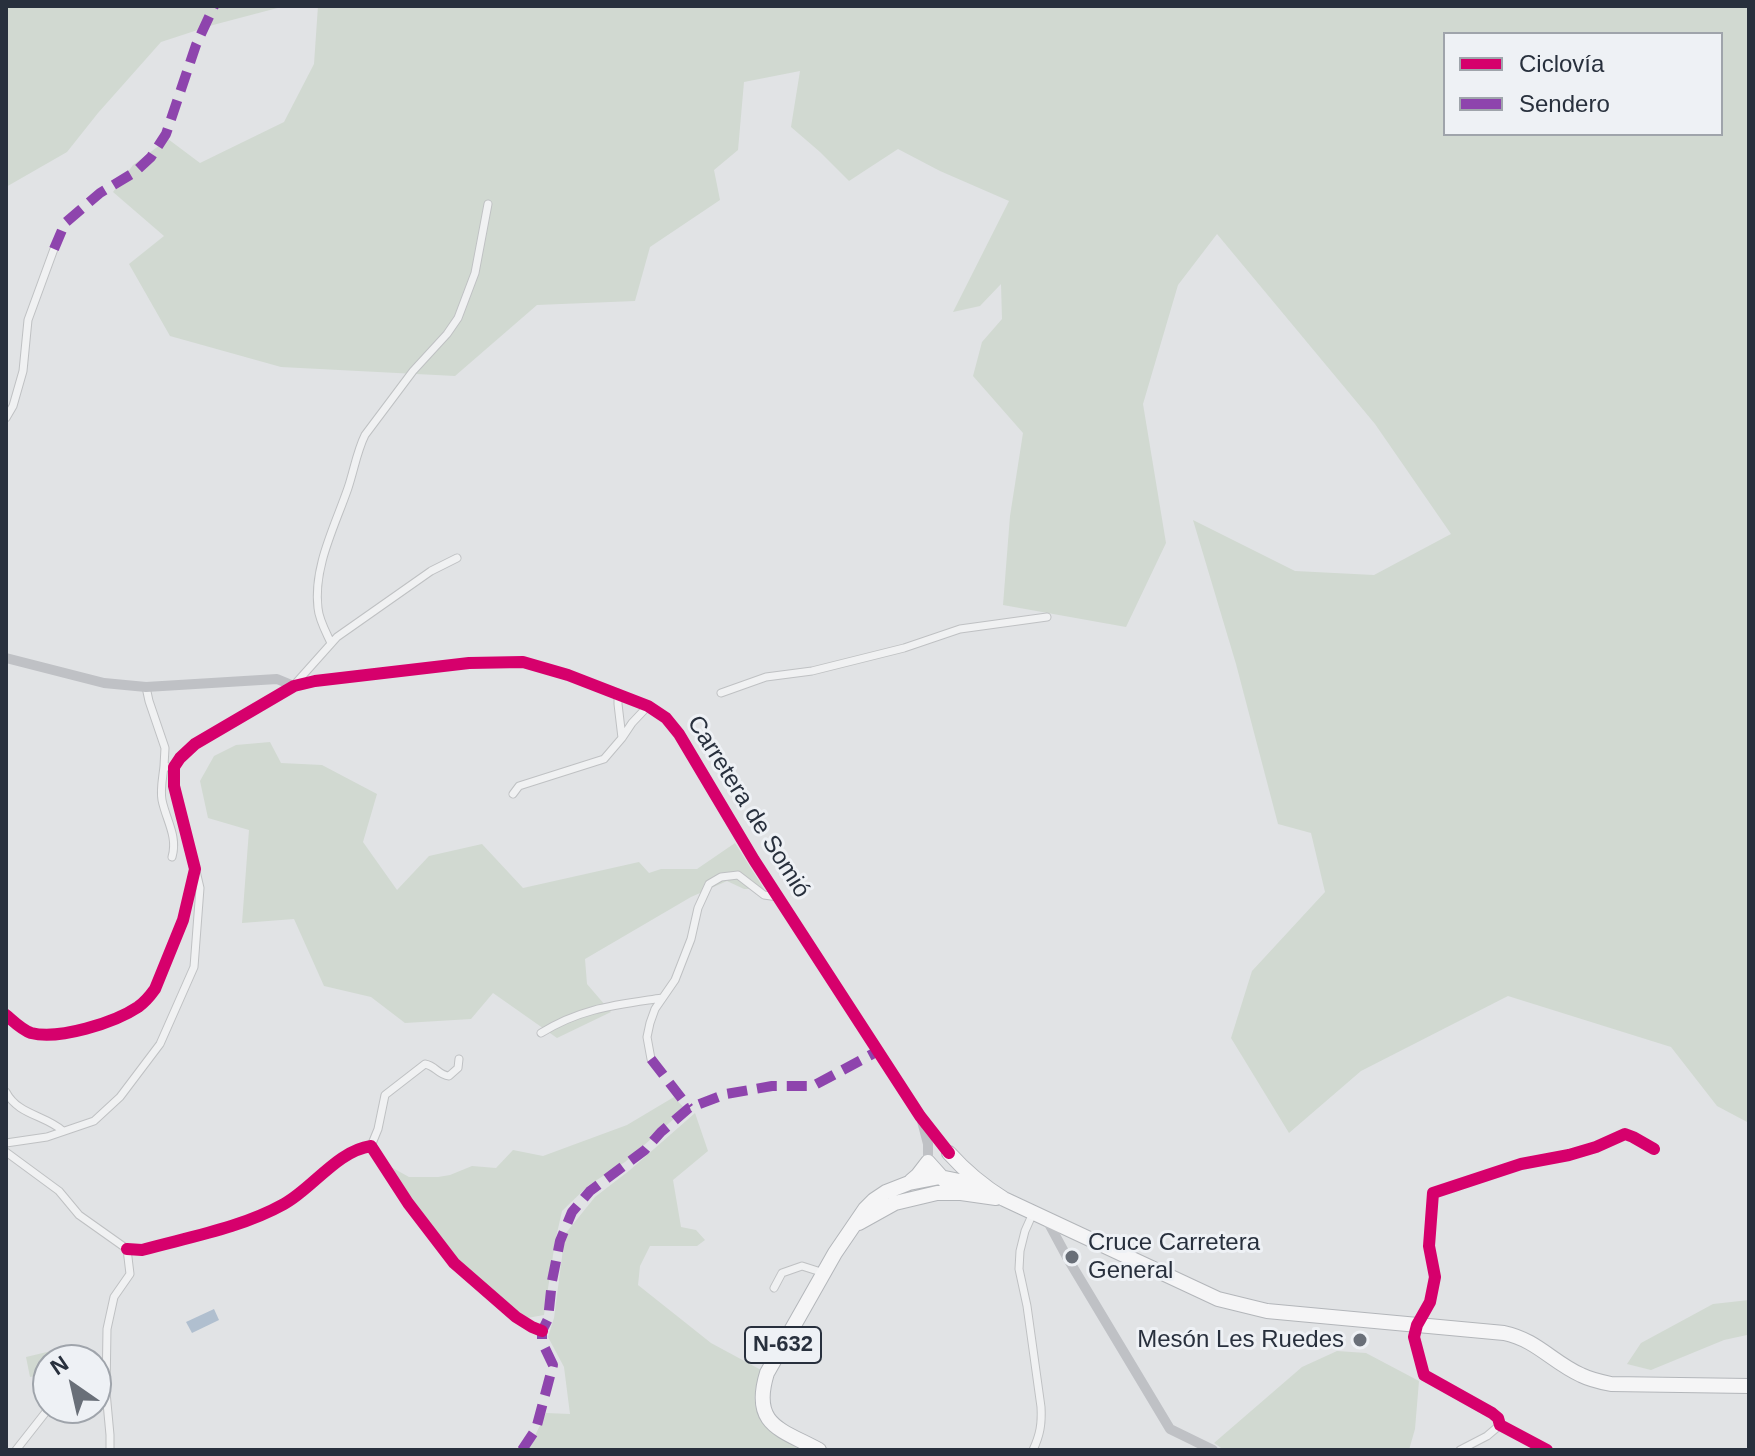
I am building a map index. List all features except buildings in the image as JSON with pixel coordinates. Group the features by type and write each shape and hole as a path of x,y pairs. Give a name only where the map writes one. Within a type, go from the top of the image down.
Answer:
{"highway":[{"path":"895,1203 930,1188 940,1177 949,1153 984,1187"},
{"path":"909,1183 928,1162 940,1177 961,1193"},
{"name":"N-632","path":"819,1450 773,1426 761,1401 767,1373 835,1253 865,1209 886,1192 909,1183 940,1177 984,1187 1218,1299 1240,1306 1504,1333 1529,1341 1579,1375 1611,1384 1749,1386"},
{"name":"N-632","path":"855,1225 895,1203 937,1193 1004,1199"}],"street":[{"path":"331,643 319,613 318,582 361,444 413,371 458,318 475,273 488,204"},
{"path":"6,418 13,406 23,371 28,320 54,249"},
{"path":"6,658 104,683 146,687 277,679 294,686 342,633 431,571 457,558"},
{"path":"721,693 766,677 812,671 904,648 960,629 1047,617"},
{"name":"Carretera de Somió","path":"169,767 195,744 294,686 315,681 469,663 523,662 568,675 648,706 666,718 679,734 778,897 920,1116 949,1153"},
{"path":"6,1143 47,1137 94,1121 120,1097 160,1044 194,967 200,888 165,748 146,687"},
{"path":"618,693 622,738"},
{"path":"513,794 519,786 604,759 648,706"},
{"path":"169,767 162,799 174,840 172,857"},
{"path":"6,1015 27,1032 61,1035 117,1019 139,1006 155,989 183,920 195,869"},
{"path":"651,1059 647,1037 655,1009 675,980 709,884 721,877 738,875 764,895 778,897"},
{"path":"541,1033 561,1020 590,1009 662,998"},
{"path":"371,1146 385,1095 425,1064 449,1076 458,1068 459,1059"},
{"path":"6,1092 16,1107 54,1123 63,1131"},
{"path":"920,1116 928,1144 928,1162"},
{"path":"1547,1450 1500,1425 1492,1413 1424,1375 1414,1337 1430,1302 1435,1277 1429,1246 1433,1193 1521,1164 1596,1147 1625,1134 1654,1149"},
{"path":"6,1152 59,1191 79,1215 127,1249 142,1250 246,1221 270,1211 287,1203 351,1152 371,1146"},
{"path":"371,1146 408,1203 454,1263 516,1317 542,1331"},
{"path":"1033,1450 1042,1423 1041,1407 1019,1269 1025,1231 1040,1216 1170,1429 1213,1450"},
{"path":"107,1344 114,1297 130,1274 127,1249"},
{"path":"774,1288 782,1273 802,1266 824,1273"},
{"path":"16,1450 36,1424"},
{"path":"109,1424 110,1450"},
{"path":"1460,1450 1487,1436 1500,1425"}],"shaded area":[{"path":"6,6 285,6 161,42 67,152 6,187"},
{"path":"318,6 1749,6 1749,1123 1717,1106 1671,1047 1508,996 1361,1071 1289,1133 1231,1038 1252,971 1325,892 1311,833 1278,824 1236,664 1193,520 1295,571 1374,575 1451,534 1375,424 1217,234 1178,285 1143,404 1166,543 1126,627 1003,605 1010,516 1023,433 973,376 982,342 1002,319 1001,284 980,306 953,312 1009,201 898,149 849,181 791,127 800,71 744,82 738,150 714,170 720,200 650,247 635,301 537,305 455,376 281,367 170,336 129,264 164,236 113,192 133,165 168,139 200,163 284,122 314,64"},
{"path":"270,742 281,763 322,765 377,794 363,842 397,890 429,856 482,844 523,888 639,862 649,873 661,869 697,869 735,843 764,889 744,889 727,881 691,897 585,959 587,984 611,1012 557,1038 493,993 471,1019 405,1023 371,997 324,986 294,919 242,923 249,830 208,818 200,781 214,756 236,745"},
{"path":"674,1097 685,1109 625,1162 589,1185 562,1211 544,1315 527,1318 455,1260 411,1201 391,1167 409,1177 450,1175 472,1166 496,1168 513,1150 543,1156 627,1125"},
{"path":"695,1113 708,1151 673,1180 681,1227 696,1230 705,1240 697,1246 650,1246 640,1266 638,1285 711,1343 761,1370 756,1385 756,1409 767,1426 800,1450 528,1450 546,1413 570,1414 564,1367 548,1337 554,1318 565,1234 595,1197"},
{"path":"1749,1300 1749,1336 1724,1340 1651,1370 1627,1364 1641,1343 1713,1304"},
{"path":"1337,1351 1366,1353 1419,1381 1415,1429 1409,1450 1224,1450 1214,1443 1302,1367"},
{"path":"32,1356 32,1377 30,1377 26,1357"}],"water":[{"path":"214,1309 219,1320 192,1333 186,1322"}],"marked path":[{"path":"54,249 65,223 100,193 135,172 151,157 166,134 196,45 214,6"},
{"path":"522,1450 536,1429 553,1365 542,1342 542,1331 548,1319 560,1241 572,1212 590,1191 645,1150 689,1108 726,1094 772,1086 813,1086 878,1051"},
{"path":"651,1059 689,1108"}],"cycle path":[{"path":"6,1015 31,1033 71,1032 128,1013 143,1003 155,989 183,920 195,869 174,786 174,767 195,744 294,686 469,663 523,662 568,675 648,706 666,718 920,1116 949,1153"},
{"path":"1547,1450 1500,1425 1492,1413 1424,1375 1414,1337 1430,1302 1435,1277 1429,1246 1433,1193 1521,1164 1596,1147 1625,1134 1654,1149"},
{"path":"127,1249 142,1250 196,1236 267,1212 295,1197 347,1155 371,1146 408,1203 454,1263 516,1317 542,1331"}],"place":[{"name":"Cruce Carretera General","path":"1072,1257"},
{"name":"Mesón Les Ruedes","path":"1360,1340"}]}
